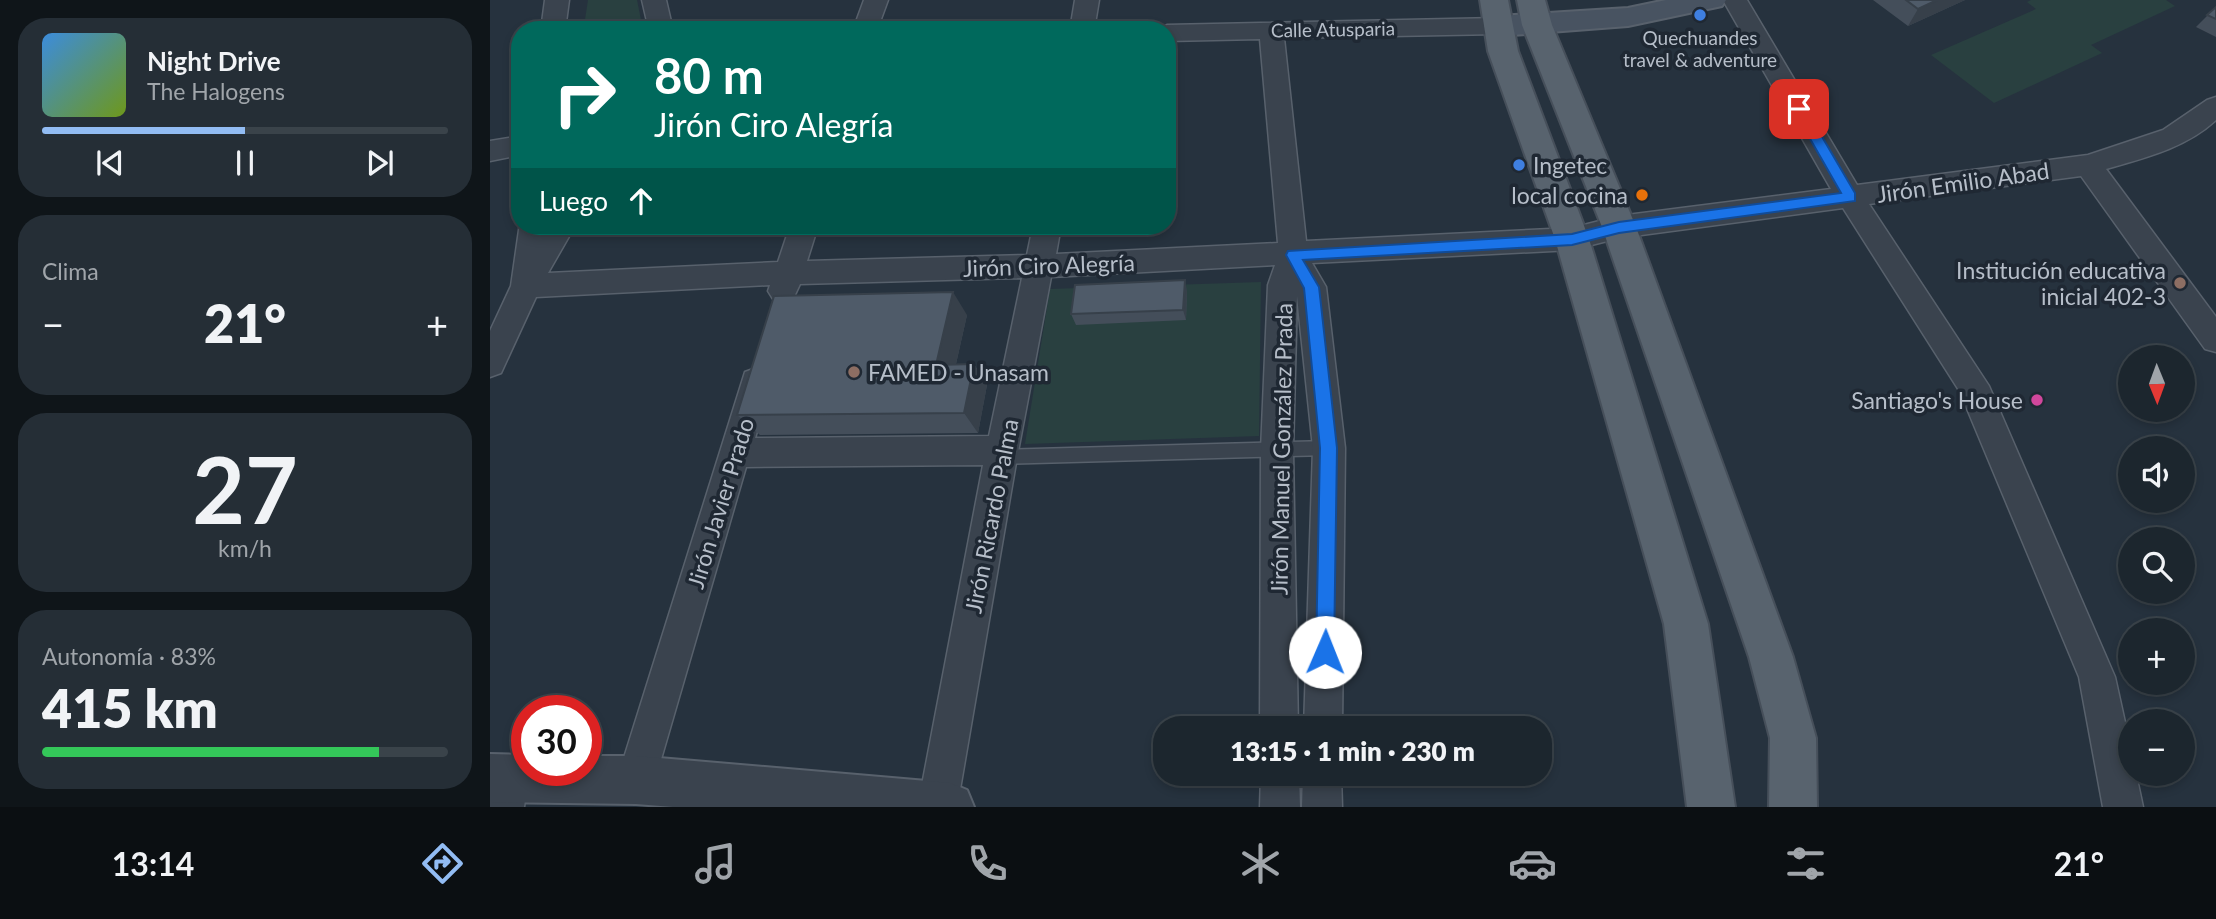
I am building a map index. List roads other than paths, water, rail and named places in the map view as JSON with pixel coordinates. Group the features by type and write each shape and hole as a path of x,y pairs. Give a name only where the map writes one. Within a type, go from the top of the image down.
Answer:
{"main road":[{"path":"1628,17 1670,0"},
{"path":"1711,807 1686,624 1572,239 1503,51 1497,13 1534,12 1628,17 1712,0"},
{"path":"1534,12 1619,227 1771,657 1793,738 1793,807"}],"street":[{"path":"554,21 557,0"},
{"path":"654,0 659,21"},
{"path":"868,21 876,0"},
{"path":"1084,21 1087,0"},
{"path":"1735,0 1850,197 1973,386 2097,677 2123,807"},
{"name":"Calle Atusparia","path":"1176,33 1271,30 1354,18 1497,13"},
{"name":"Jirón Manuel González Prada","path":"1271,30 1293,255 1311,287 1329,448 1323,716"},
{"name":"Jirón Emilio Abad","path":"1572,239 1619,227 2088,165 2160,144 2212,115"},
{"path":"490,152 511,147"},
{"path":"2088,165 2216,340"},
{"path":"526,286 531,235"},
{"path":"490,364 526,286 556,235"},
{"name":"Jirón Javier Prado","path":"636,780 801,235"},
{"name":"Jirón Ricardo Palma","path":"944,806 1002,454 1045,235"},
{"name":"Jirón Ciro Alegría","path":"526,286 789,273 1293,255 1572,239"},
{"name":"Jirón Manuel González Prada","path":"1279,716 1277,450 1283,285 1293,255"},
{"path":"735,453 1002,454"},
{"path":"501,788 636,780 804,802 944,806"},
{"path":"1280,786 1280,807"},
{"path":"1322,786 1322,807"}],"lane":[{"path":"1002,454 1329,448"}],"place":[{"name":"Quechuandes travel & adventure","path":"1700,15"},
{"name":"Ingetec","path":"1519,165"},
{"name":"local cocina","path":"1642,195"},
{"name":"Institución educativa inicial 402-3","path":"2180,283"},
{"name":"FAMED - Unasam","path":"854,372"},
{"name":"Santiago's House","path":"2037,400"}]}
